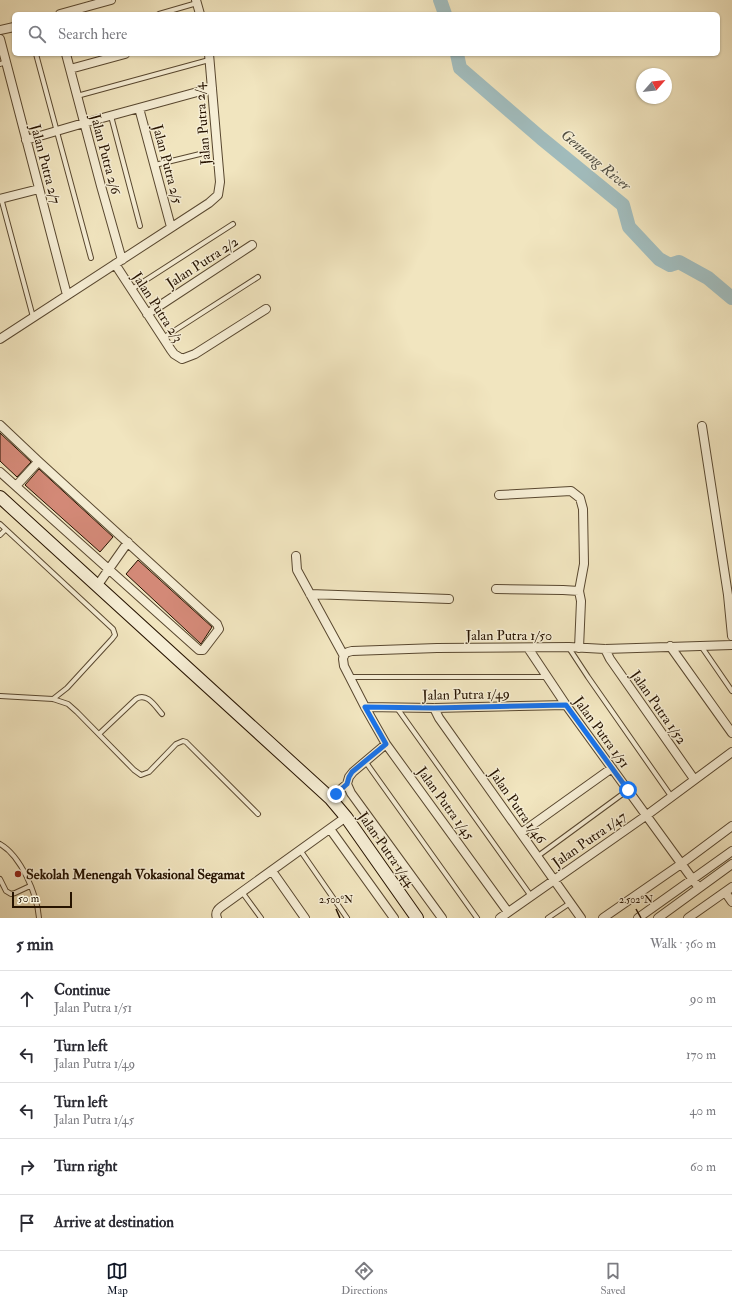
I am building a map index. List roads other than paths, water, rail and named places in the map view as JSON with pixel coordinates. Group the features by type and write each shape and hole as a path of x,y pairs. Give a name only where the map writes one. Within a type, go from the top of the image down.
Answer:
{"street":[{"path":"67,12 111,0"},
{"path":"196,2 199,12"},
{"path":"0,30 12,27"},
{"name":"Jalan Putra 2/7","path":"0,39 3,63 26,140 67,295"},
{"name":"Jalan Putra 2/6","path":"67,56 118,262"},
{"path":"70,69 118,56"},
{"name":"Jalan Putra 2/4","path":"171,227 213,200 218,195 219,191 220,182 209,57"},
{"path":"26,140 110,115 212,88"},
{"name":"Jalan Putra 2/5","path":"139,108 171,227"},
{"path":"0,198 39,189"},
{"path":"1,336 33,317 171,227"},
{"name":"Jalan Putra 2/2","path":"147,314 252,245"},
{"name":"Jalan Putra 2/3","path":"118,262 132,290 147,314 174,354 182,359 195,354 266,308"},
{"path":"0,425 217,624 219,629 202,650 199,650 0,472"},
{"path":"702,426 728,595 732,636"},
{"path":"16,486 37,463 37,460"},
{"path":"499,495 571,491 580,498 583,509 584,564 579,591 581,601 579,648"},
{"name":"Jalan Putra 1/44","path":"0,497 330,798 346,817 417,918"},
{"path":"98,586 128,542"},
{"path":"296,556 297,570 344,656 344,666 365,707"},
{"path":"496,589 579,591"},
{"path":"310,594 448,599"},
{"name":"Jalan Putra 1/50","path":"344,656 348,652 352,651 437,648 569,647 605,649 732,645"},
{"path":"670,646 732,733"},
{"name":"Jalan Putra 1/51","path":"528,648 566,705 647,815 698,888"},
{"name":"Jalan Putra 1/52","path":"605,649 610,659 694,779"},
{"name":"Jalan Putra 1/49","path":"365,707 434,708 566,705"},
{"name":"Jalan Putra 1/45","path":"365,707 386,744 508,912"},
{"name":"Jalan Putra 1/46","path":"434,708 439,718 581,918"},
{"path":"330,798 347,784 352,772 386,744"},
{"name":"Jalan Putra 1/47","path":"500,918 647,815 732,752"},
{"path":"521,833 612,768"},
{"path":"347,784 351,792 442,918"},
{"path":"216,918 217,910 346,817"},
{"path":"603,918 682,864 732,826"},
{"path":"330,829 394,918"},
{"path":"638,918 732,850"},
{"path":"658,918 732,864"},
{"path":"272,871 305,918"},
{"path":"688,918 729,890 732,902"}],"lane":[{"path":"165,12 196,2"},
{"path":"37,56 91,258"},
{"path":"77,96 209,57"},
{"path":"110,115 140,226"},
{"path":"154,165 204,153"},
{"path":"0,198 33,317"},
{"path":"132,290 233,224"},
{"path":"163,338 258,277"},
{"path":"0,524 113,629 115,634 67,688 53,699"},
{"path":"0,535 5,530"},
{"path":"701,646 732,692"},
{"path":"569,647 588,677 671,796"},
{"path":"349,677 548,677"},
{"path":"0,696 53,699 68,704 134,770 141,775 148,772 176,744 182,741 186,742 258,814"},
{"path":"99,734 136,698 140,696 146,697 162,714"},
{"path":"397,707 531,896"},
{"path":"365,760 477,918"},
{"path":"538,856 628,790"},
{"path":"0,844 6,847 18,861 36,899 39,918"},
{"path":"300,850 347,918"},
{"path":"0,879 6,891 10,894 30,886"},
{"path":"242,892 261,918"},
{"path":"548,918 570,902"}],"waterway":[{"name":"Genuang River","path":"440,0 444,12"},
{"name":"Genuang River","path":"457,56 460,68 541,138 623,205 629,227 659,259 670,265 679,262 708,278 732,298"}],"place":[{"name":"Sekolah Menengah Vokasional Segamat","path":"18,874"}]}
